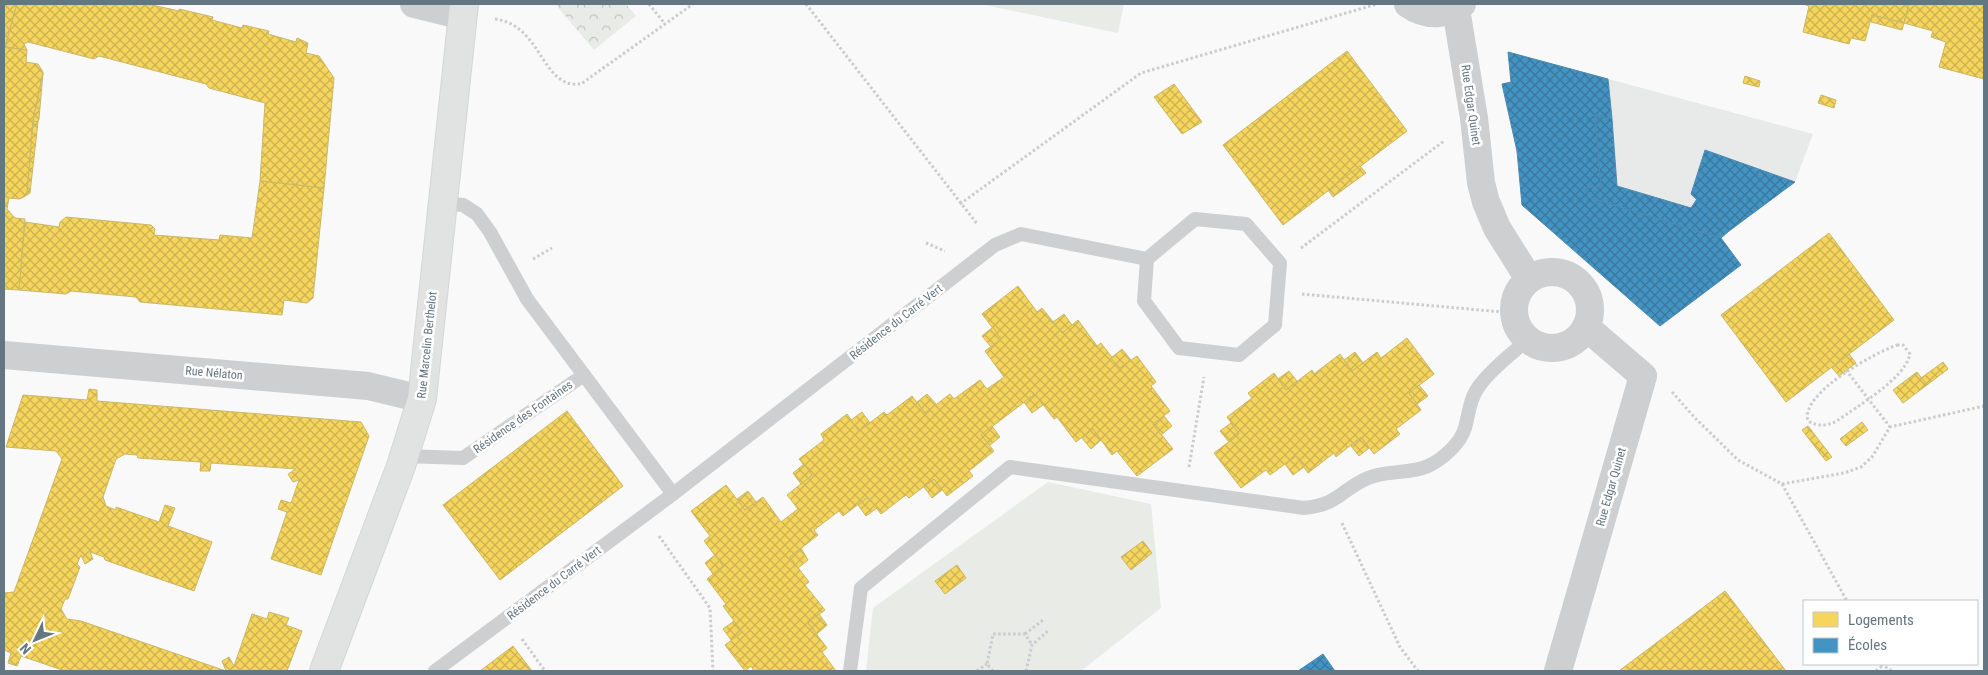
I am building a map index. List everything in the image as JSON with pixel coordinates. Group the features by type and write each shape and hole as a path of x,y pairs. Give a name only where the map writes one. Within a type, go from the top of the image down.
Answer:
{"street":[{"path":"414,4 463,10"},
{"name":"Rue Edgar Quinet","path":"1408,4 1427,14 1459,6 1481,183 1486,202 1497,228 1529,278"},
{"name":"Rue Marcelin Berthelot","path":"324,671 404,456 422,399 463,10"},
{"path":"1548,272 1568,275 1577,281 1588,298 1590,308 1586,327 1570,344 1560,348 1548,349 1527,340 1520,332 1513,313 1517,294 1529,278 1548,272"},
{"path":"1586,327 1643,376"},
{"name":"Rue Nélaton","path":"4,355 368,386 422,399"},
{"name":"Rue Edgar Quinet","path":"1558,671 1643,376"}],"lane":[{"path":"442,203 463,205 477,214 490,232 526,299 673,494"},
{"path":"1195,219 1246,224 1280,264 1275,325 1239,356 1179,348 1144,301 1147,259 1195,219"},
{"name":"Résidence du Carré Vert","path":"435,671 645,516 995,245 1021,234 1147,259"},
{"path":"850,671 861,588 1010,467 1304,508 1322,507 1332,503 1355,484 1371,477 1429,466 1450,451 1464,430 1474,394 1480,383 1527,340"},
{"name":"Résidence des Fontaines","path":"404,456 463,458 584,375"}],"path":[{"path":"649,4 665,24"},
{"path":"463,10 498,19 515,26 535,44 558,78 567,84 581,84 694,4"},
{"path":"806,4 960,204 995,245"},
{"path":"960,204 1141,73 1379,4"},
{"path":"1280,264 1474,118"},
{"path":"1278,292 1513,313"},
{"path":"1904,345 1908,348 1910,354 1903,370 1868,399 1837,421 1826,426 1815,425 1808,421 1808,410 1812,402 1847,371 1890,347 1904,345"},
{"path":"1184,492 1208,352"},
{"path":"1847,371 1890,427"},
{"path":"1643,376 1672,391 1695,418 1738,460 1782,484 1846,600"},
{"path":"1782,484 1844,474 1861,467 1872,457 1890,427 1984,406"},
{"path":"1332,503 1388,625 1400,647 1418,671"},
{"path":"645,516 710,608 713,671"},
{"path":"507,618 545,671"},
{"path":"977,671 987,664 993,634 1025,634 1043,620"},
{"path":"1026,671 1032,645 1049,630"},
{"path":"1025,634 1032,645"},
{"path":"987,664 993,671"},
{"path":"1876,671 1882,665 1892,671"}],"shaded area":[{"path":"1508,52 1813,134 1795,182 1721,238 1741,265 1660,326 1517,151 1502,84 1511,82"}],"green space":[{"path":"555,4 626,4 636,16 594,50"},
{"path":"980,4 1124,4 1118,33"},
{"path":"1048,482 1151,504 1161,608 1081,671 866,671 873,608"}],"building: Logements":[{"path":"4,4 17,4 5,47 27,50 26,62 38,64 43,72 33,121 27,195 20,199 9,198 7,209 15,218 25,219 19,290 4,289"},
{"path":"17,4 148,4 213,17 212,20 242,28 243,25 269,31 268,34 296,42 297,38 308,43 306,53 319,56 334,78 324,188 260,181 265,103 209,88 206,84 99,56 94,59 28,42 24,44 27,50 5,47"},
{"path":"1803,4 1909,4 1904,23 1872,15 1865,41 1851,38 1849,44 1803,32 1809,6"},
{"path":"1909,4 1984,4 1984,79 1939,67 1946,42 1931,37 1933,31 1904,23"},
{"path":"1872,15 1904,23 1902,30 1871,22"},
{"path":"1347,51 1407,131 1283,225 1223,145"},
{"path":"43,73 39,119 38,122 33,121"},
{"path":"1745,76 1760,81 1759,87 1743,83"},
{"path":"1174,84 1202,122 1182,134 1154,97"},
{"path":"1821,95 1836,100 1834,108 1818,103"},
{"path":"33,121 38,122 30,193 27,195"},
{"path":"1360,166 1366,173 1333,197 1328,190"},
{"path":"260,181 324,188 313,298 307,303 284,300 282,315 140,302 136,297 71,291 66,294 19,290 25,222 59,227 60,222 66,217 151,225 155,229 154,235 219,240 220,235 252,238"},
{"path":"1829,233 1894,320 1786,402 1721,315"},
{"path":"1018,286 1037,312 1042,308 1062,333 1078,320 1097,346 1101,343 1120,368 1137,356 1156,382 1151,386 1170,411 1153,424 1173,449 1137,476 1117,451 1112,455 1093,429 1076,442 1057,417 1054,419 1035,394 981,435 994,451 969,471 973,476 947,496 934,479 909,498 906,495 881,514 868,497 843,516 839,511 814,530 818,535 790,557 809,582 805,585 825,610 808,623 827,648 822,652 836,671 754,671 751,666 745,671 725,645 742,632 723,606 726,604 707,579 723,566 704,541 710,536 691,511 726,485 745,510 763,497 781,522 798,509 787,495 812,475 799,459 824,440 821,434 847,414 859,431 884,412 887,415 912,396 925,413 950,394 954,399 980,380 987,389 1004,377 985,351 1001,339 982,314"},
{"path":"1064,314 1072,325 1062,333 1053,322"},
{"path":"993,327 1001,339 991,347 982,336"},
{"path":"1407,338 1434,374 1409,393 1421,410 1396,429 1400,434 1374,454 1361,437 1336,457 1334,453 1308,473 1296,456 1270,475 1266,470 1241,488 1214,453 1239,434 1227,417 1252,398 1248,393 1274,373 1286,390 1312,370 1314,374 1340,354 1352,371 1377,352 1381,358"},
{"path":"1122,349 1131,360 1120,368 1111,358"},
{"path":"1355,352 1363,363 1352,371 1344,360"},
{"path":"1849,354 1856,363 1839,376 1832,368"},
{"path":"1943,362 1948,369 1927,385 1921,378"},
{"path":"1289,371 1297,381 1286,390 1278,379"},
{"path":"1917,372 1927,385 1903,403 1893,390"},
{"path":"1419,385 1428,396 1417,404 1409,393"},
{"path":"89,389 97,390 97,401 361,422 369,436 321,575 271,559 287,512 278,509 281,500 291,503 299,480 293,482 288,474 296,469 211,463 210,471 200,471 201,462 138,458 137,455 125,454 116,459 103,497 106,506 116,510 116,507 159,522 165,505 175,508 168,526 212,542 194,591 105,560 104,557 90,552 93,559 85,564 81,555 77,564 80,567 68,599 65,599 61,609 67,619 81,621 226,671 65,671 21,656 17,666 8,663 11,653 4,650 4,593 14,592 62,459 56,451 6,447 23,395 87,400"},
{"path":"927,394 936,404 925,413 917,402"},
{"path":"1035,394 1043,405 1032,413 1024,402"},
{"path":"567,411 623,486 500,580 443,505"},
{"path":"862,412 870,423 859,431 851,420"},
{"path":"1164,416 1172,426 1161,435 1153,424"},
{"path":"1862,422 1868,430 1846,446 1840,439"},
{"path":"1231,423 1239,434 1229,442 1220,431"},
{"path":"992,426 1000,437 990,445 981,435"},
{"path":"1808,426 1832,457 1826,461 1802,430"},
{"path":"1093,429 1101,440 1091,449 1082,438"},
{"path":"1361,437 1369,448 1359,456 1351,446"},
{"path":"1296,456 1304,467 1293,475 1285,464"},
{"path":"804,464 812,475 801,484 793,473"},
{"path":"934,479 942,490 932,498 924,487"},
{"path":"748,491 756,502 745,510 737,499"},
{"path":"868,497 877,508 866,516 858,505"},
{"path":"1143,541 1152,553 1131,570 1121,557"},
{"path":"801,548 808,560 798,568 790,557"},
{"path":"715,555 723,566 713,574 705,563"},
{"path":"957,565 966,578 945,594 935,581"},
{"path":"1725,591 1786,671 1619,671"},
{"path":"269,612 289,618 286,625 302,631 287,671 226,671 222,661 229,657 234,666 252,614 267,619"},
{"path":"819,614 827,625 817,634 808,623"},
{"path":"734,621 742,632 731,640 723,629"},
{"path":"513,646 532,671 480,671"}],"building: Écoles":[{"path":"1508,52 1608,79 1612,119 1595,115 1601,186 1586,188 1588,197 1721,238 1741,265 1660,326 1522,205 1517,151 1502,84 1511,82"},
{"path":"1595,115 1612,119 1617,186 1691,208 1697,199 1729,231 1721,238 1588,197 1586,188 1601,186"},
{"path":"1705,150 1795,182 1729,231 1691,194"},
{"path":"1323,654 1335,671 1298,671"}]}
